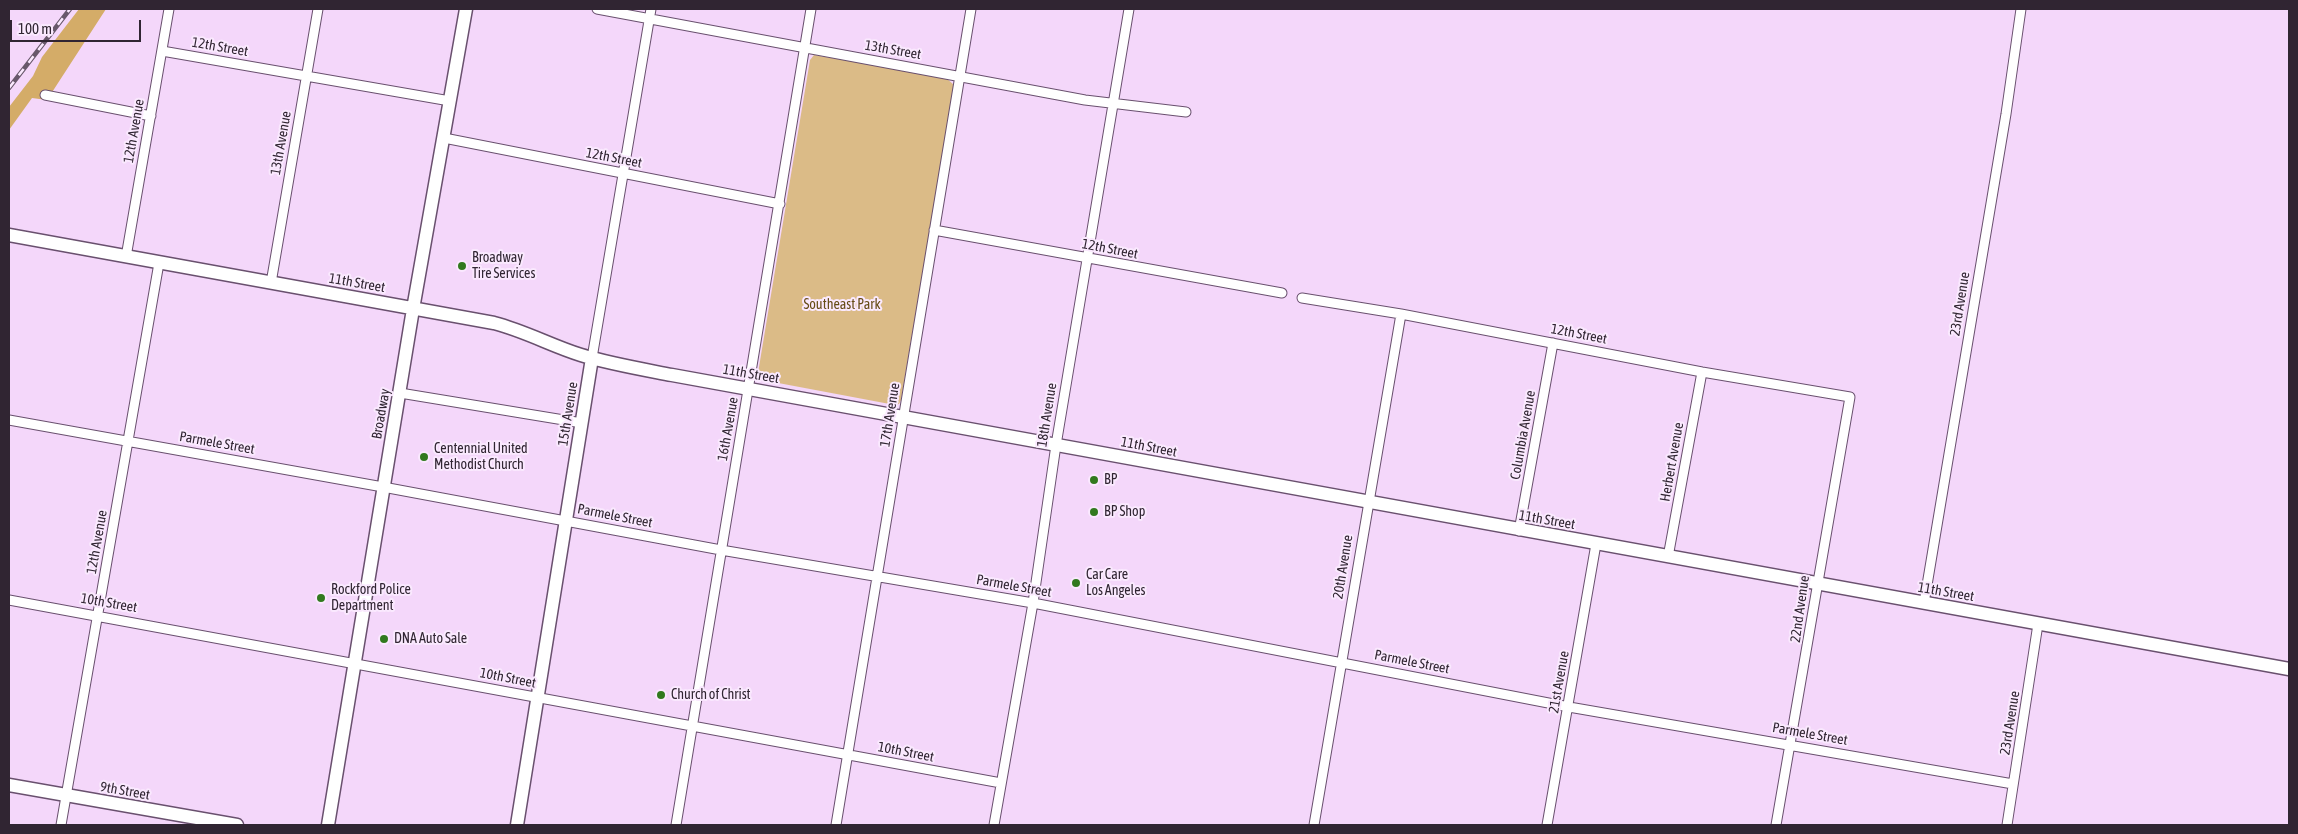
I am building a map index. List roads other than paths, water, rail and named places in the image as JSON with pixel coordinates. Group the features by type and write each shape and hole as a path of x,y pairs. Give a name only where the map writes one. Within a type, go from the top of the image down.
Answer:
{"main road":[{"name":"Broadway","path":"328,825 383,487 466,9"},
{"name":"11th Street","path":"9,237 512,327 592,358 620,365 1596,544 2289,668"},
{"name":"15th Avenue","path":"517,825 592,358"},
{"name":"9th Street","path":"9,785 237,825"}],"street":[{"name":"12th Avenue","path":"126,257 169,9"},
{"name":"13th Avenue","path":"271,283 318,9"},
{"name":"13th Street","path":"597,9 1113,104 1186,112"},
{"name":"15th Avenue","path":"592,358 651,9"},
{"name":"16th Avenue","path":"676,825 811,9"},
{"name":"17th Avenue","path":"836,825 971,9"},
{"name":"18th Avenue","path":"994,825 1033,603 1056,445 1129,9"},
{"name":"23rd Avenue","path":"1924,603 2006,114 2021,9"},
{"name":"12th Street","path":"162,51 450,101"},
{"path":"45,95 151,116"},
{"name":"12th Street","path":"444,138 780,204"},
{"name":"12th Street","path":"934,230 1282,293"},
{"name":"12th Avenue","path":"60,825 159,263"},
{"name":"12th Street","path":"1302,298 1401,314 1702,372 1850,397"},
{"name":"20th Avenue","path":"1314,825 1401,314"},
{"name":"Columbia Avenue","path":"1519,530 1553,343"},
{"name":"Herbert Avenue","path":"1668,557 1702,372"},
{"path":"400,393 582,423"},
{"name":"22nd Avenue","path":"1776,825 1806,664 1817,584 1850,397"},
{"name":"Parmele Street","path":"9,420 721,550 1033,603 1568,707 2014,784"},
{"name":"21st Avenue","path":"1548,825 1596,544"},
{"name":"10th Street","path":"9,600 98,615 692,727 771,739 1001,783"},
{"name":"23rd Avenue","path":"2006,825 2038,624"}],"railway":[{"path":"9,88 70,9"}],"place":[{"name":"Broadway Tire Services","path":"462,266"},
{"name":"Centennial United Methodist Church","path":"424,457"},
{"name":"BP","path":"1094,480"},
{"name":"BP Shop","path":"1094,512"},
{"name":"Car Care Los Angeles","path":"1076,583"},
{"name":"Rockford Police Department","path":"321,598"},
{"name":"DNA Auto Sale","path":"384,639"},
{"name":"Church of Christ","path":"661,695"}],"park label":[{"name":"Southeast Park","path":"842,305"}]}
